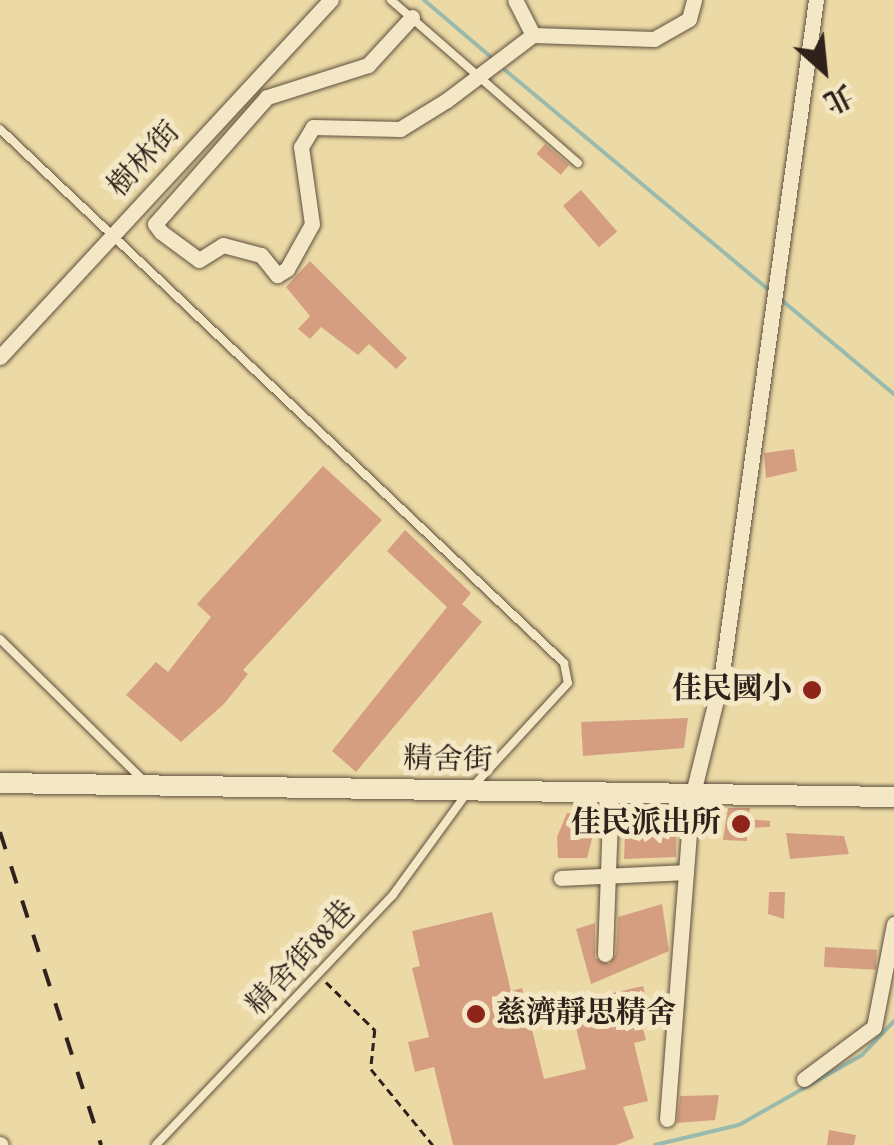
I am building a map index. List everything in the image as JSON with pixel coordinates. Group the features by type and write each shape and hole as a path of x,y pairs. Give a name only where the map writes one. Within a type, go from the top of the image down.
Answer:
{"street":[{"name":"樹林街","path":"0,358 331,0"},
{"path":"515,0 533,36"},
{"path":"412,17 368,65 267,97 156,224 161,232 199,260 223,245 261,255 277,275 312,224 301,147 313,127 400,129 478,79 533,36 654,39 689,19 694,0"},
{"path":"668,1119 692,797 721,680 816,0"},
{"name":"精舍街","path":"0,783 467,793 611,791 692,797 894,797"},
{"path":"605,954 611,876 611,791"},
{"path":"560,878 686,872"},
{"path":"804,1078 874,1028 894,924"}],"lane":[{"path":"390,0 578,163"},
{"path":"0,129 113,235"},
{"name":"精舍街88巷","path":"113,235 564,663 568,683 467,793 425,856 156,1145"},
{"path":"0,639 148,785"}],"path":[{"path":"318,974 374,1030 371,1069 433,1145"}],"building":[{"path":"545,144 569,165 561,175 536,154"},
{"path":"581,190 617,232 599,247 563,206"},
{"path":"310,261 407,358 396,369 369,344 358,355 321,327 310,339 298,329 310,316 286,287"},
{"path":"794,449 797,471 766,478 764,453"},
{"path":"323,466 382,520 243,670 248,674 224,704 181,742 126,695 156,662 168,672 211,617 197,604"},
{"path":"405,530 471,593 462,604 482,622 356,772 332,751 447,607 387,551"},
{"path":"688,718 684,748 583,756 581,722"},
{"path":"626,807 677,813 676,857 624,859"},
{"name":"佳民派出所","path":"728,808 750,808 748,819 770,821 770,827 747,828 747,841 723,840"},
{"path":"567,813 598,816 587,858 558,858 557,837"},
{"path":"786,833 844,836 849,854 790,859"},
{"path":"769,892 785,892 784,919 768,914"},
{"path":"662,904 669,951 591,984 576,929 595,923 595,958 609,964 616,954 618,917"},
{"name":"慈濟靜思精舍","path":"492,912 511,991 522,988 544,1079 586,1069 570,1003 643,986 651,1019 641,1022 646,1040 634,1043 648,1101 623,1107 634,1138 616,1145 453,1145 434,1067 415,1072 408,1042 429,1037 412,968 420,966 412,931"},
{"path":"825,947 877,950 876,970 824,967"},
{"path":"719,1095 715,1120 677,1123 680,1096"},
{"path":"829,1130 856,1135 854,1145 827,1145"}],"waterway":[{"path":"424,0 491,57"},
{"path":"505,70 771,292"},
{"path":"779,298 894,394"},
{"path":"655,1145 739,1125 862,1055 894,1021"}],"railway":[{"path":"0,832 101,1145"}],"place":[{"name":"佳民國小","path":"812,690"},
{"name":"佳民派出所","path":"741,824"},
{"name":"慈濟靜思精舍","path":"476,1014"}]}
